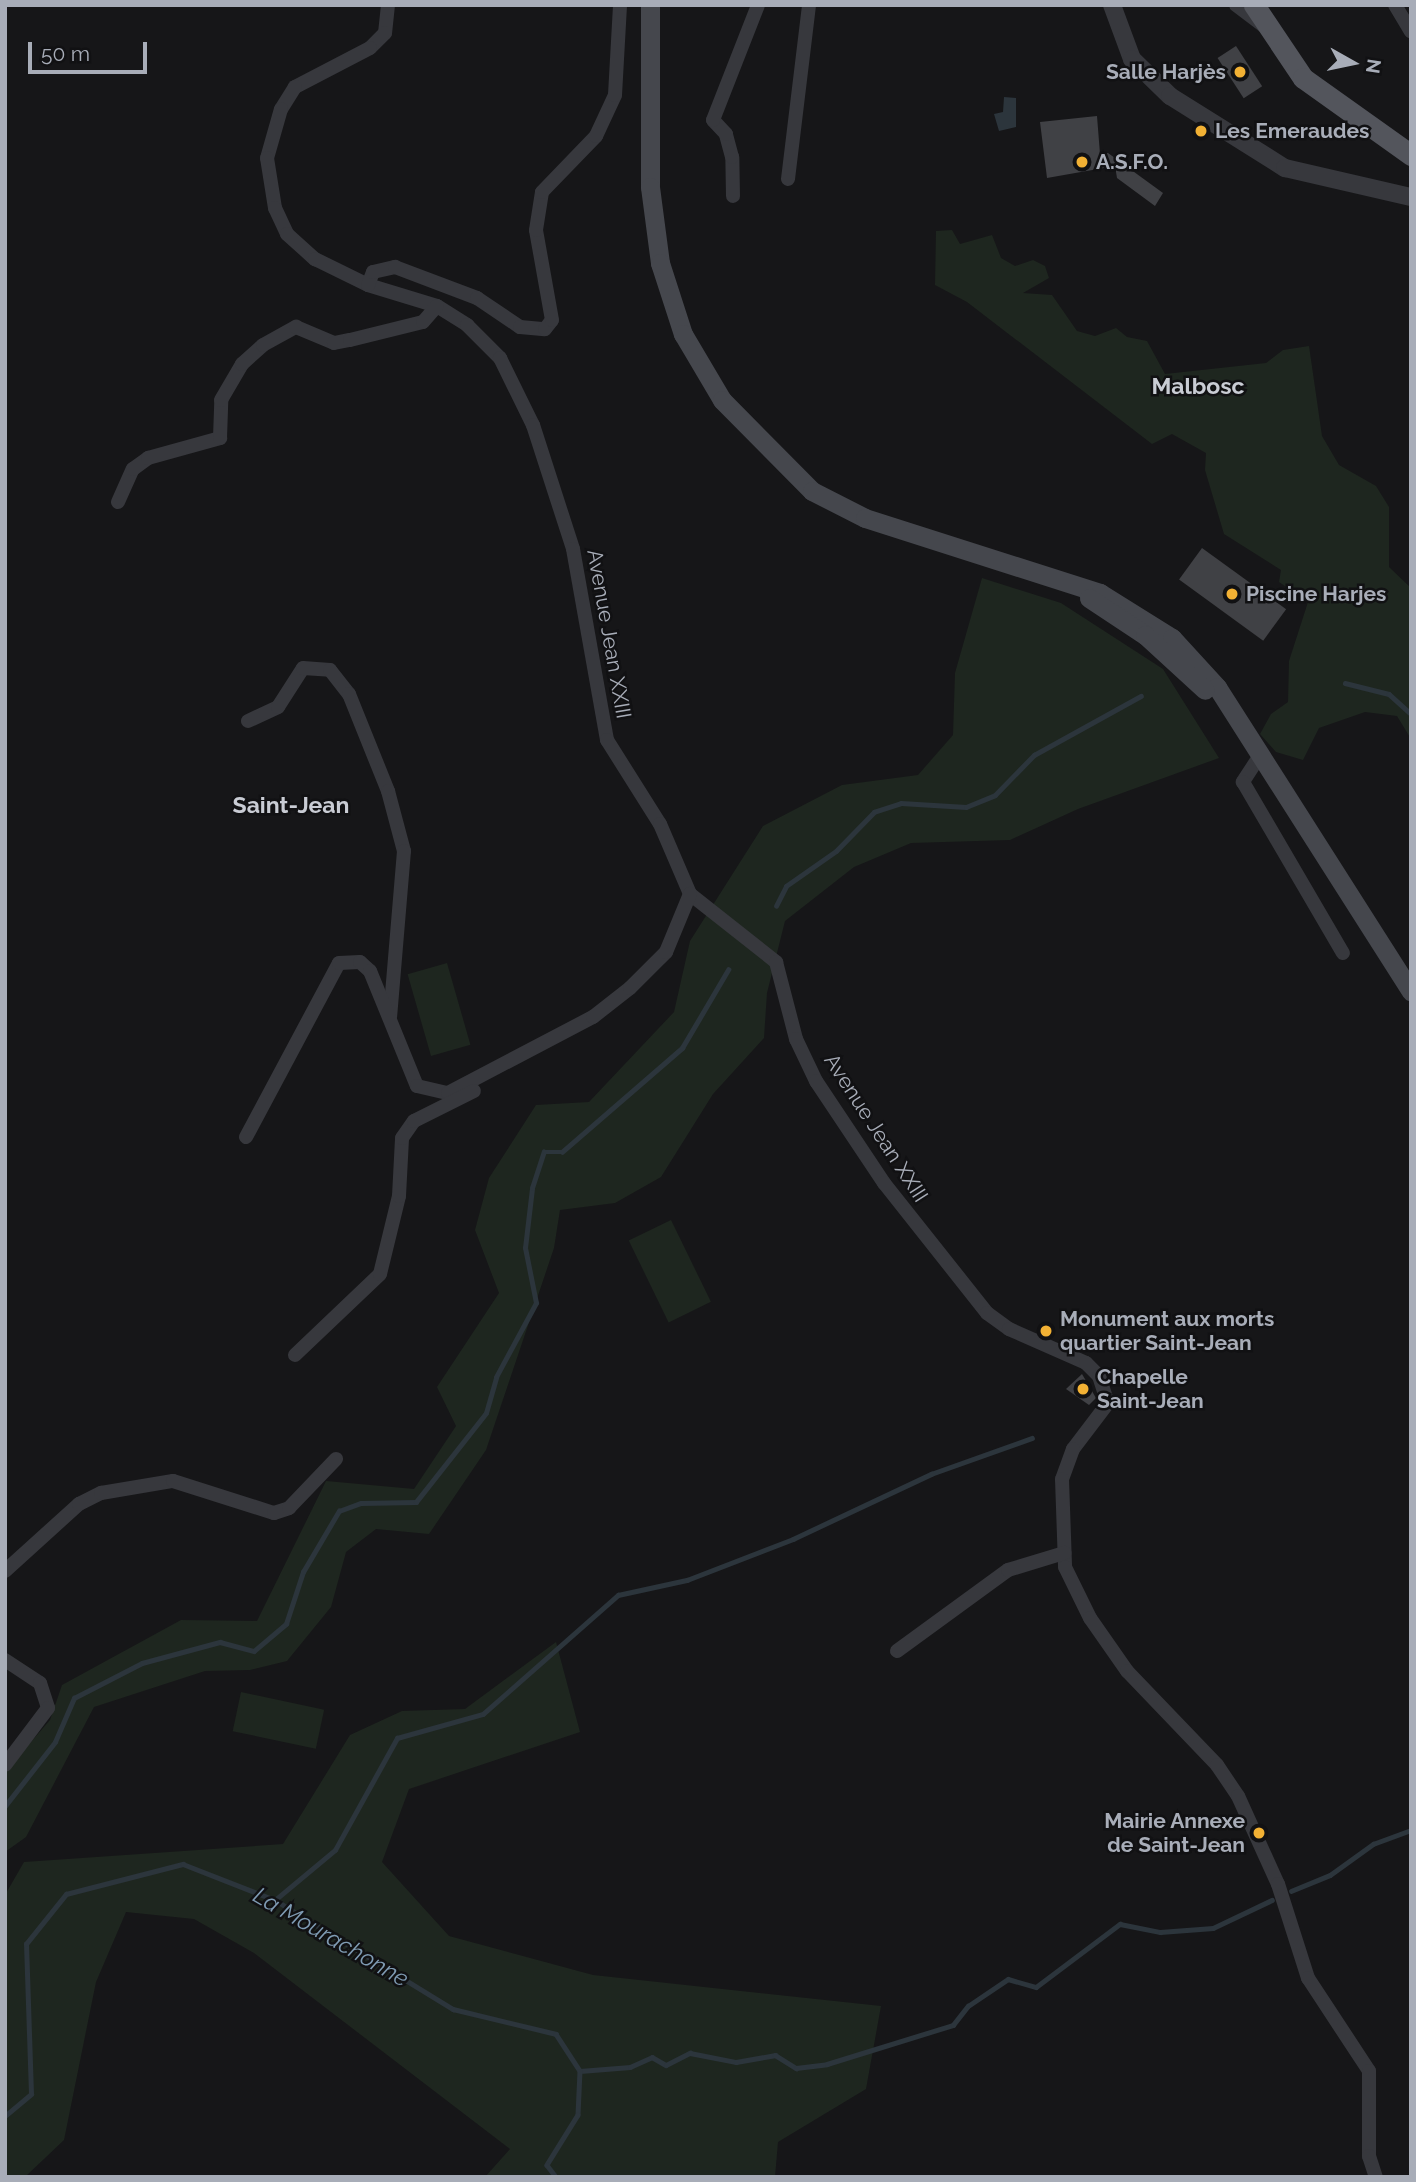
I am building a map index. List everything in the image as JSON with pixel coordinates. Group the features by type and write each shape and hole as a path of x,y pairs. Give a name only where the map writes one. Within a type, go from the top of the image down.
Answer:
{"main road":[{"path":"650,5 650,187 660,264 683,334 722,401 812,491 865,517 1081,590 1169,654 1236,723 1407,987"},
{"path":"1254,5 1266,27 1303,78 1411,155"},
{"path":"1371,128 1411,140"}],"street":[{"name":"Avenue Jean XXIII","path":"388,5 385,33 370,48 295,87 272,133 267,158 275,208 287,234 315,259 368,285 437,306 481,336 519,391 573,549 607,740 660,824 690,894 776,962 796,1039 816,1081 937,1253 987,1313 1009,1329 1086,1363 1099,1376 1108,1403 1073,1449 1062,1479 1064,1553"},
{"path":"368,285 373,272 395,267 477,298 520,327 545,329 552,320 536,230 541,192 596,136 615,95 620,5"},
{"path":"733,196 732,157 726,134 713,120 758,5"},
{"path":"788,179 809,5"},
{"path":"1112,5 1132,59 1178,102 1285,168 1411,197"},
{"path":"1236,5 1266,27"},
{"path":"1395,5 1411,32"},
{"path":"118,502 133,469 148,458 220,439 221,400 242,363 263,345 296,327 342,341 423,322 437,306"},
{"path":"248,720 278,707 303,668 330,670 349,694 388,791 404,851 390,1016"},
{"path":"1259,757 1243,782 1343,953"},
{"path":"295,1355 380,1274 399,1196 402,1138 414,1121 565,1042 584,1022 666,953 690,894"},
{"path":"246,1137 339,963 360,962 370,971 416,1086 434,1094 469,1084 584,1022"},
{"path":"5,1571 79,1503 101,1493 173,1481 274,1513 289,1508 336,1459"},
{"path":"897,1651 1008,1570 1064,1553 1090,1618 1127,1671 1217,1765 1238,1796 1278,1884 1308,1978 1368,2071 1369,2156 1376,2177"},
{"path":"5,1660 40,1683 48,1708 5,1765"}],"shaded area":[{"path":"1004,97 1016,98 1016,127 999,131 994,114 1003,112"},
{"path":"952,230 960,244 992,235 1001,258 1015,266 1033,260 1045,266 1049,278 1023,293 1052,295 1077,331 1095,336 1116,328 1127,337 1147,341 1165,374 1266,363 1283,350 1309,346 1322,436 1339,465 1376,486 1389,507 1389,567 1411,588 1411,739 1397,716 1365,712 1319,728 1303,760 1276,752 1260,734 1271,714 1288,702 1289,661 1308,602 1279,582 1281,570 1224,534 1205,470 1206,453 1172,434 1152,444 967,302 935,285 936,231"},
{"path":"982,578 1061,603 1163,669 1219,758 1078,809 1010,840 911,843 854,867 785,921 767,993 764,1038 713,1094 661,1177 615,1203 560,1210 554,1248 486,1450 429,1534 376,1529 346,1552 331,1607 287,1661 250,1670 205,1671 94,1707 26,1837 5,1852 5,1772 50,1720 62,1685 181,1620 257,1621 326,1481 414,1489 456,1426 437,1387 499,1293 475,1230 489,1178 536,1105 589,1102 674,1012 690,941 763,826 842,785 918,775 953,735 955,673"},
{"path":"447,963 470,1045 431,1056 408,974"},
{"path":"671,1220 711,1302 669,1322 629,1241"},
{"path":"556,1642 580,1732 409,1789 382,1862 449,1936 593,1975 881,2006 866,2089 778,2142 775,2177 485,2177 510,2149 254,1953 194,1919 126,1912 96,1982 64,2140 25,2177 5,2177 5,1895 24,1862 283,1844 350,1735 402,1711 465,1709"},
{"path":"241,1692 324,1710 316,1749 233,1731"}],"building":[{"name":"Salle Harjès","path":"1236,46 1262,86 1244,98 1218,58"},
{"name":"A.S.F.O.","path":"1097,116 1100,154 1108,153 1163,193 1155,206 1117,178 1115,166 1047,178 1040,122"},
{"name":"Piscine Harjes","path":"1202,548 1286,609 1263,641 1179,580"},
{"name":"Chapelle Saint-Jean","path":"1082,1374 1096,1398 1089,1405 1066,1389"}],"waterway":[{"path":"1345,683 1389,694 1411,714"},
{"path":"776,906 786,886 836,851 874,812 901,803 966,807 995,795 1034,755 1141,696"},
{"path":"5,1806 55,1742 74,1698 142,1663 220,1642 254,1651 286,1624 303,1572 339,1511 361,1503 416,1502 486,1413 496,1377 536,1303 525,1248 532,1188 544,1152 562,1152 682,1048 728,970"},
{"path":"275,1900 335,1850 397,1738 483,1714 618,1595 687,1580 793,1539 931,1474 1032,1438"},
{"path":"1291,1891 1330,1875 1373,1844 1411,1830"},
{"name":"La Mourachonne","path":"5,2116 31,2094 26,1944 66,1894 183,1864 275,1900 453,2009 556,2034 580,2071 578,2115 547,2165 556,2177"},
{"path":"580,2071 630,2067 652,2057 666,2065 690,2053 736,2062 775,2055 796,2068 827,2064 953,2025 968,2006 1008,1979 1036,1987 1120,1924 1160,1932 1213,1928 1272,1900"}],"place":[{"name":"Salle Harjès","path":"1240,72"},
{"name":"Les Emeraudes","path":"1201,131"},
{"name":"A.S.F.O.","path":"1082,162"},
{"name":"Piscine Harjes","path":"1232,594"},
{"name":"Monument aux morts quartier Saint-Jean","path":"1046,1331"},
{"name":"Chapelle Saint-Jean","path":"1083,1389"},
{"name":"Mairie Annexe de Saint-Jean","path":"1259,1833"}],"district":[{"name":"Malbosc","path":"1198,386"},
{"name":"Saint-Jean","path":"291,805"}]}
